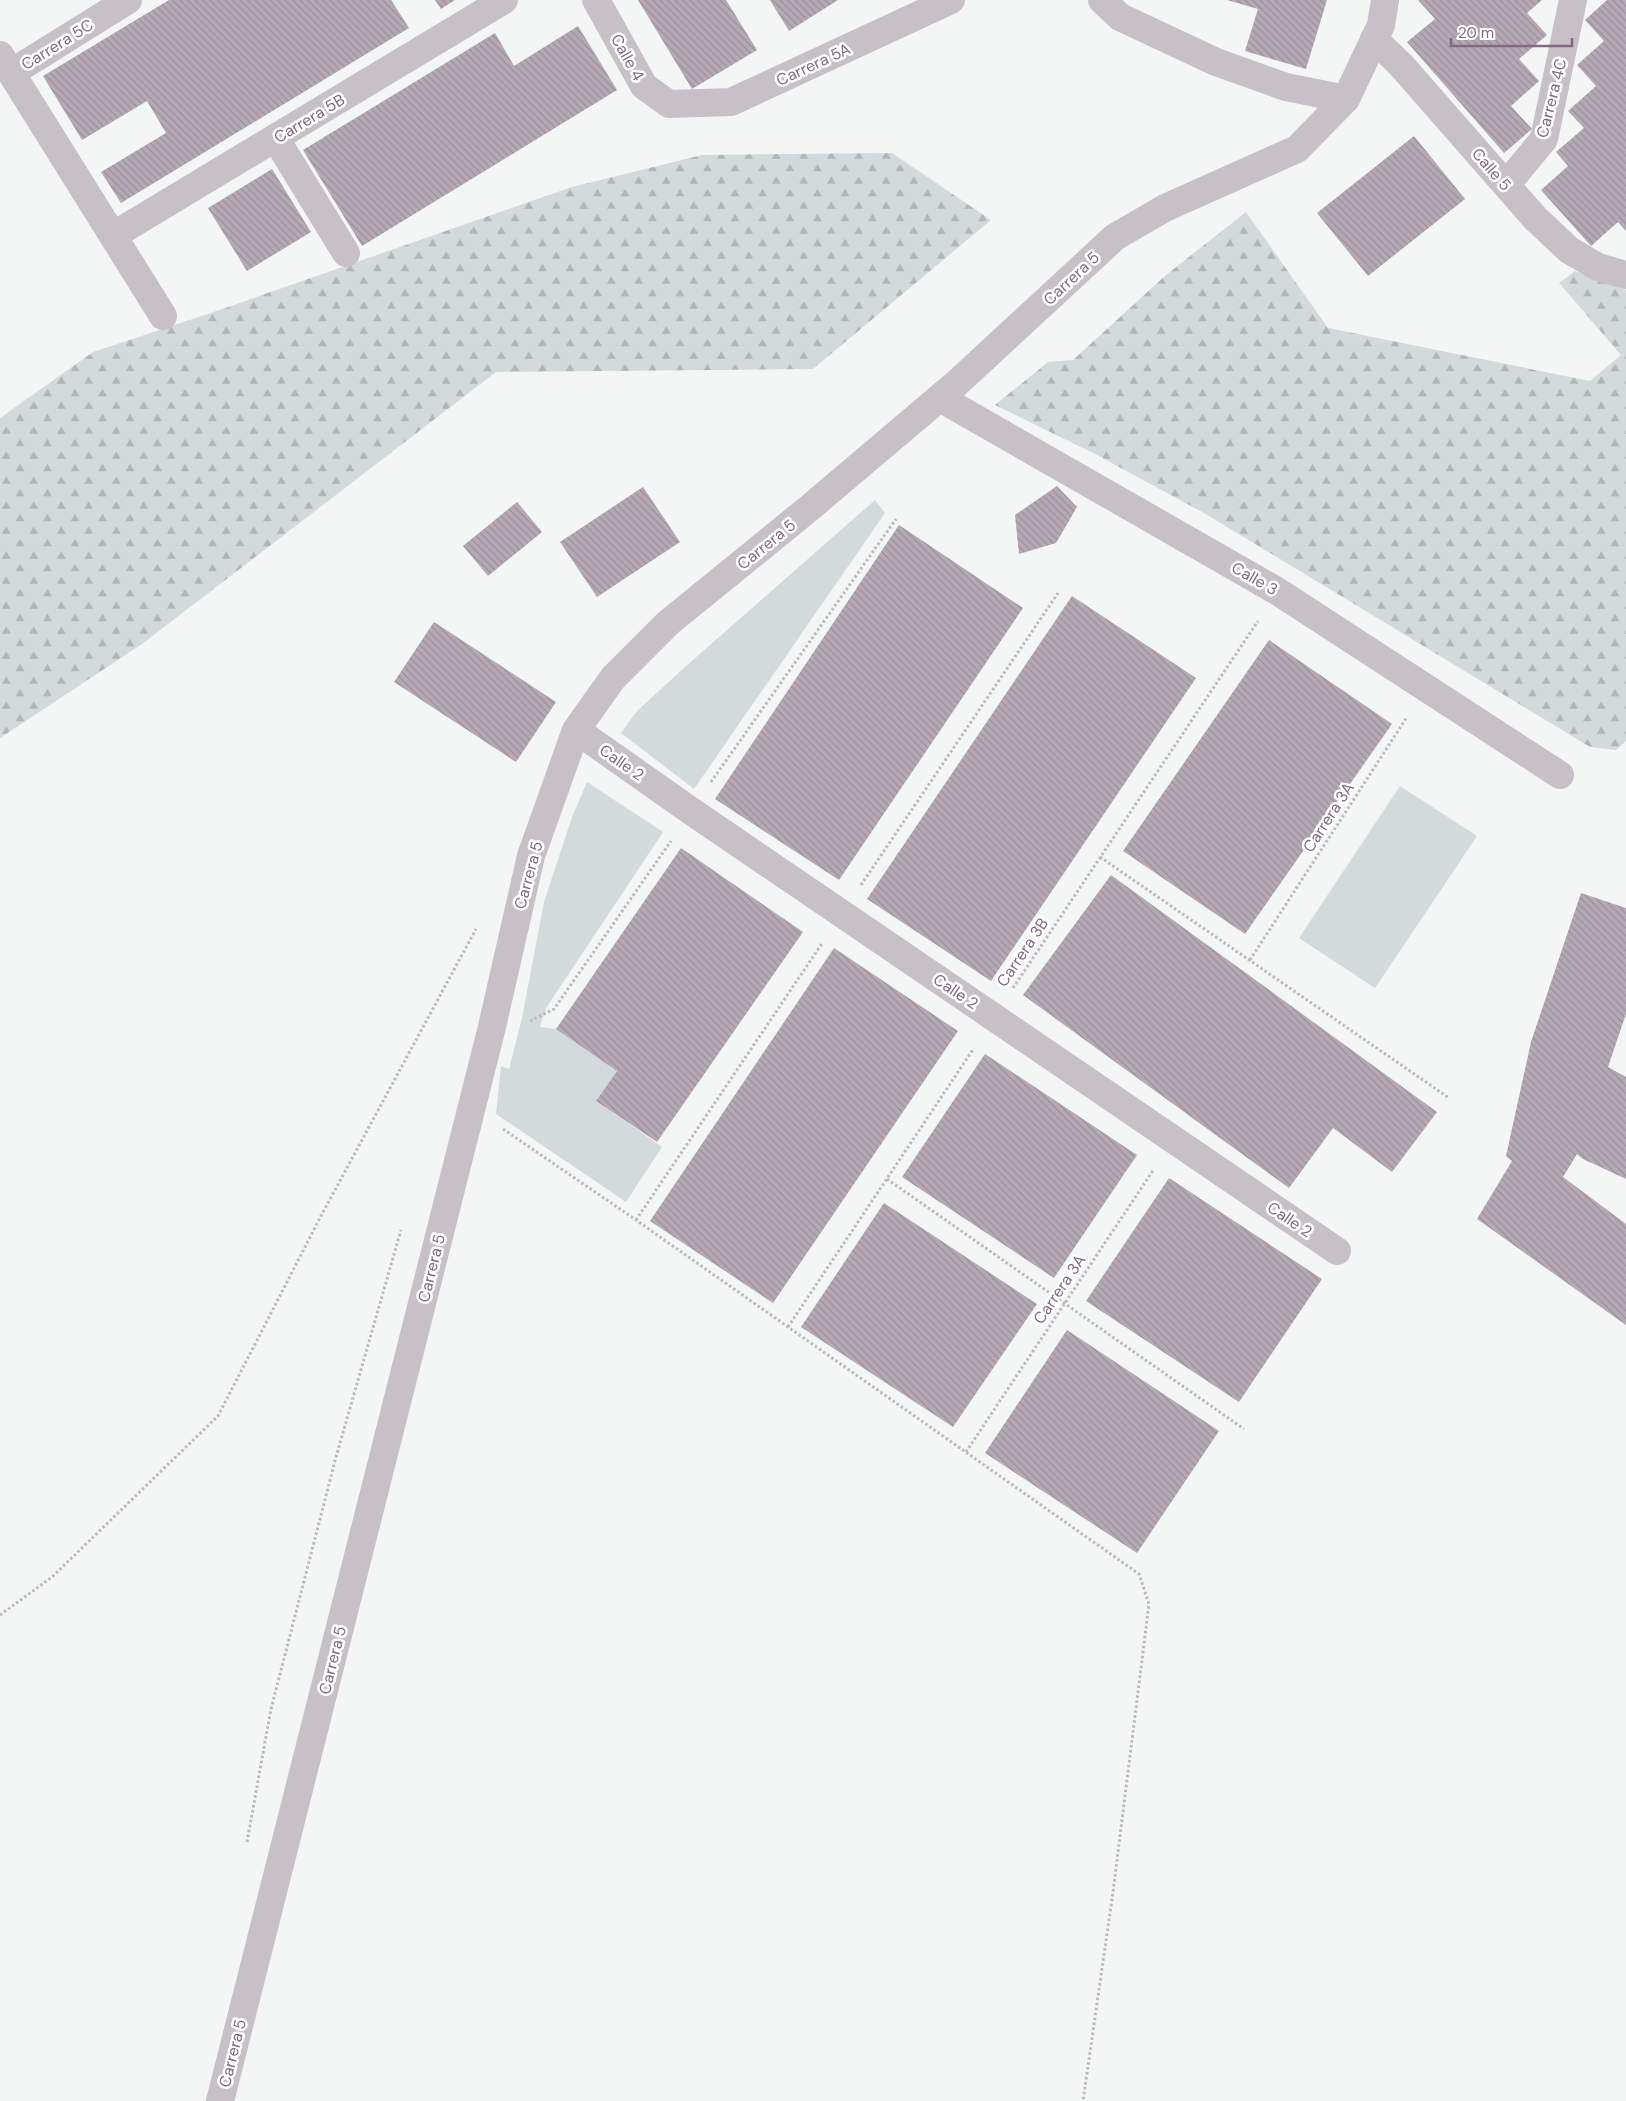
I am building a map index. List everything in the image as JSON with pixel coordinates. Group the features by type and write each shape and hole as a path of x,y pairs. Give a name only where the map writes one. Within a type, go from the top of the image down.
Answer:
{"street":[{"name":"Carrera 5C","path":"5,64 128,0"},
{"name":"Carrera 5B","path":"114,235 504,0"},
{"name":"Calle 4","path":"596,0 644,86 670,104"},
{"name":"Carrera 5A","path":"670,104 731,102 951,0"},
{"path":"1102,0 1120,17 1216,62 1286,87 1346,100"},
{"name":"Carrera 5","path":"220,2101 471,1108 531,856 576,730 613,678 668,623 807,510 948,390 1115,237 1165,208 1297,149 1346,100 1381,25 1385,0"},
{"name":"Carrera 4C","path":"1506,185 1544,139 1573,0"},
{"name":"Calle 5","path":"1374,39 1401,65 1535,218 1569,250 1598,267 1626,275"},
{"path":"5,64 114,235 163,316"},
{"path":"276,139 346,253"},
{"name":"Calle 3","path":"948,390 1277,591 1560,775"},
{"name":"Calle 2","path":"576,730 691,811 1337,1251"}],"path":[{"name":"Carrera 3B","path":"788,1327 1277,591"},
{"name":"Carrera 3A","path":"1250,960 1426,688"},
{"path":"1100,857 1449,1098"},
{"path":"0,1615 52,1577 218,1416 322,1214 479,927 478,937"},
{"path":"471,1108 636,1220 1140,1574 1149,1604 1116,1873 1083,2101"},
{"name":"Carrera 3A","path":"966,1452 1174,1140"},
{"path":"887,1179 1244,1429"},
{"path":"245,1850 271,1709 336,1457 404,1222"}],"green space":[{"path":"892,153 991,220 813,369 496,372 142,644 0,738 0,418 93,352 572,187 702,155"},
{"path":"1246,212 1328,328 1590,381 1621,355 1559,283 1575,271 1626,290 1626,741 1616,750 1590,747 1204,513 1095,454 995,405 1048,362 1073,360 1166,275"},
{"path":"875,500 885,513 694,789 621,733 637,711"},
{"path":"587,782 663,832 546,1008 540,1027 556,1029 617,1071 596,1101 662,1147 626,1202 496,1114 501,1066 509,1069 522,1018 544,902 572,817"},
{"path":"1400,786 1477,836 1375,988 1299,938"}],"building":[{"path":"169,0 391,0 409,28 121,203 101,172 166,133 147,101 82,140 43,76"},
{"path":"435,0 455,0 441,9"},
{"path":"638,0 726,0 757,50 692,89"},
{"path":"770,0 838,0 789,31"},
{"path":"1227,0 1327,0 1306,69 1245,51 1258,9"},
{"path":"1418,0 1542,0 1527,13 1547,35 1519,59 1539,81 1511,106 1532,129 1504,153 1407,42 1435,19"},
{"path":"1607,0 1626,0 1626,231 1618,222 1591,246 1541,190 1568,166 1556,152 1584,128 1568,111 1596,86 1577,65 1604,41 1585,20"},
{"path":"578,26 617,90 362,246 303,150 495,33 514,66"},
{"path":"1414,136 1465,199 1368,276 1317,213"},
{"path":"272,169 311,232 247,271 208,208"},
{"path":"1057,486 1077,507 1056,543 1019,554 1015,515"},
{"path":"643,487 680,542 597,597 560,542"},
{"path":"517,502 542,532 488,576 463,546"},
{"path":"899,525 1023,608 839,880 715,799"},
{"path":"1072,596 1196,678 991,981 867,899"},
{"path":"434,622 556,702 516,762 394,682"},
{"path":"1269,640 1392,724 1245,934 1123,851"},
{"path":"681,848 803,932 657,1142 596,1101 617,1071 556,1029"},
{"path":"1111,875 1437,1112 1392,1172 1333,1128 1289,1188 1023,995"},
{"path":"1581,893 1626,908 1626,1014 1608,1067 1626,1077 1626,1179 1583,1159 1577,1154 1563,1177 1626,1224 1626,1325 1477,1219 1512,1161 1506,1156 1531,1042"},
{"path":"834,948 958,1031 773,1303 650,1221"},
{"path":"985,1054 1137,1155 1054,1278 902,1177"},
{"path":"1169,1178 1322,1279 1239,1402 1086,1301"},
{"path":"884,1203 1037,1304 953,1427 801,1327"},
{"path":"1067,1330 1219,1431 1137,1553 985,1453"}]}
